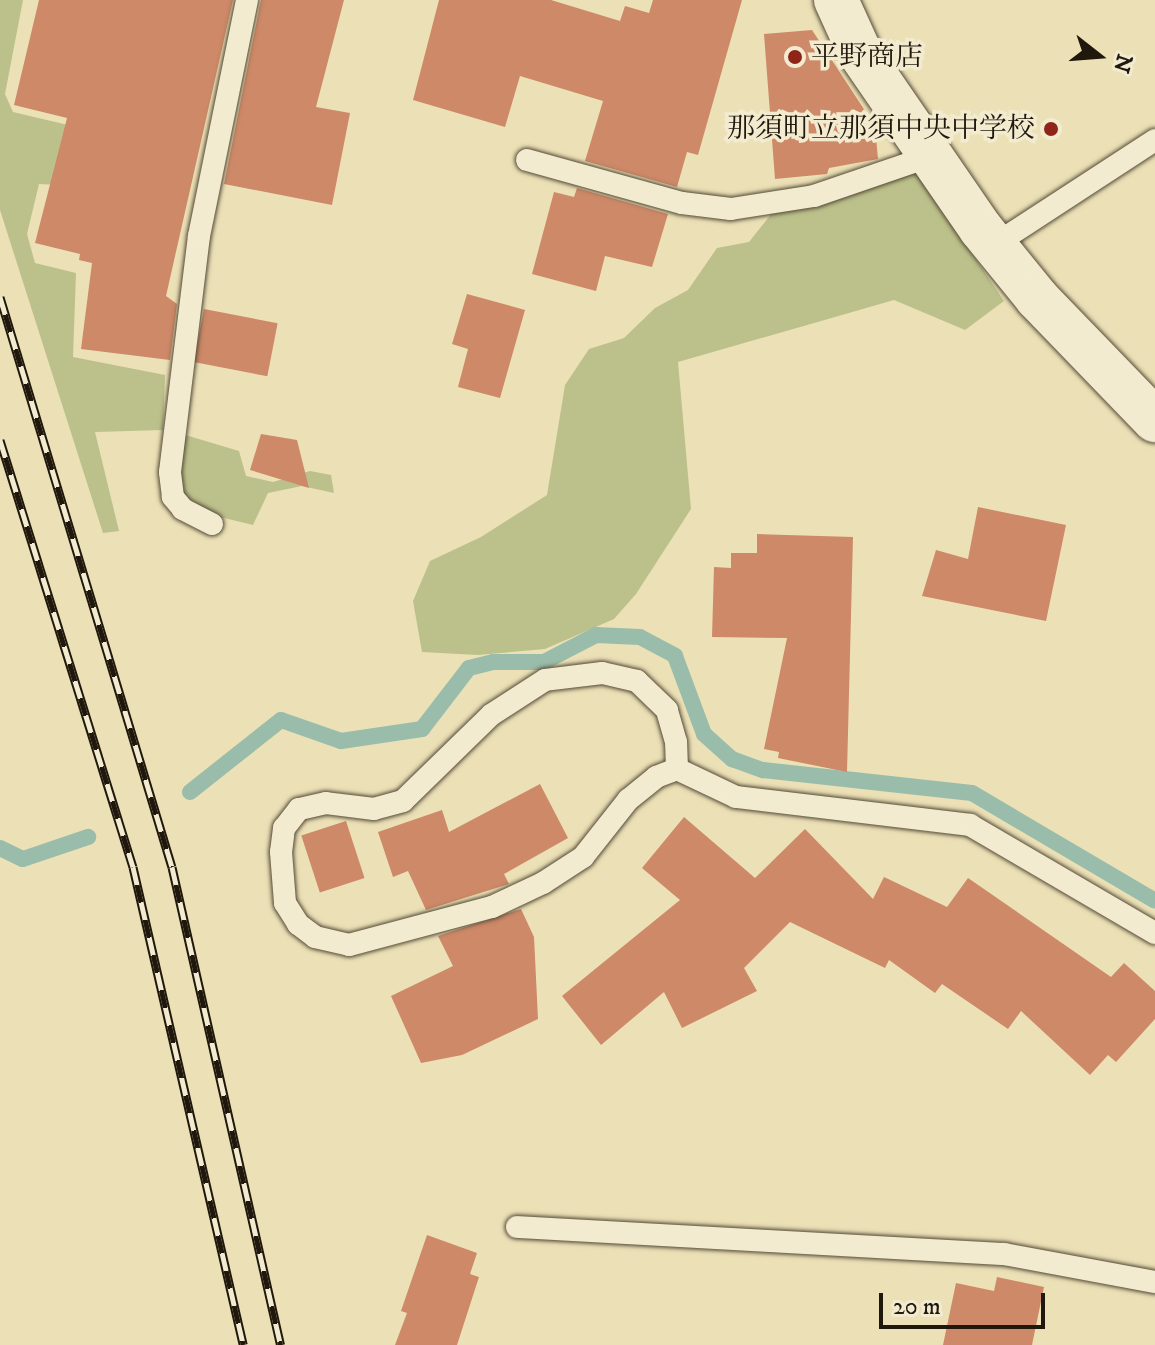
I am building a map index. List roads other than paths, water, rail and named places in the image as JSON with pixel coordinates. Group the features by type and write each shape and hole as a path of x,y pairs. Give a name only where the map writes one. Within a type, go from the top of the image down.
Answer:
{"street":[{"path":"836,0 860,53 994,245 1037,298 1155,420"}],"lane":[{"path":"212,524 183,509 173,497 170,472 199,236 247,0"},
{"path":"994,245 1155,140"},
{"path":"527,160 682,203 731,209 814,196 931,156"},
{"path":"677,769 676,742 667,710 637,681 602,673 545,680 491,715 403,801 374,809 326,803 299,809 284,828 281,852 285,903 298,924 315,937 349,945 492,907 543,883 583,857 628,800 656,777 677,769 736,797 970,825 1155,933"},
{"path":"517,1227 1004,1254 1155,1282"}],"waterway":[{"path":"190,792 281,720 341,741 422,729 469,668 493,662 544,662 596,635 640,637 675,656 704,734 732,759 763,770 972,793 1155,901"},
{"path":"0,848 23,859 88,837"}],"railway":[{"path":"0,297 172,867 281,1345"},
{"path":"0,440 133,867 243,1345"}],"place":[{"name":"平野商店","path":"795,57"},
{"name":"那須町立那須中央中学校","path":"1051,129"}]}
